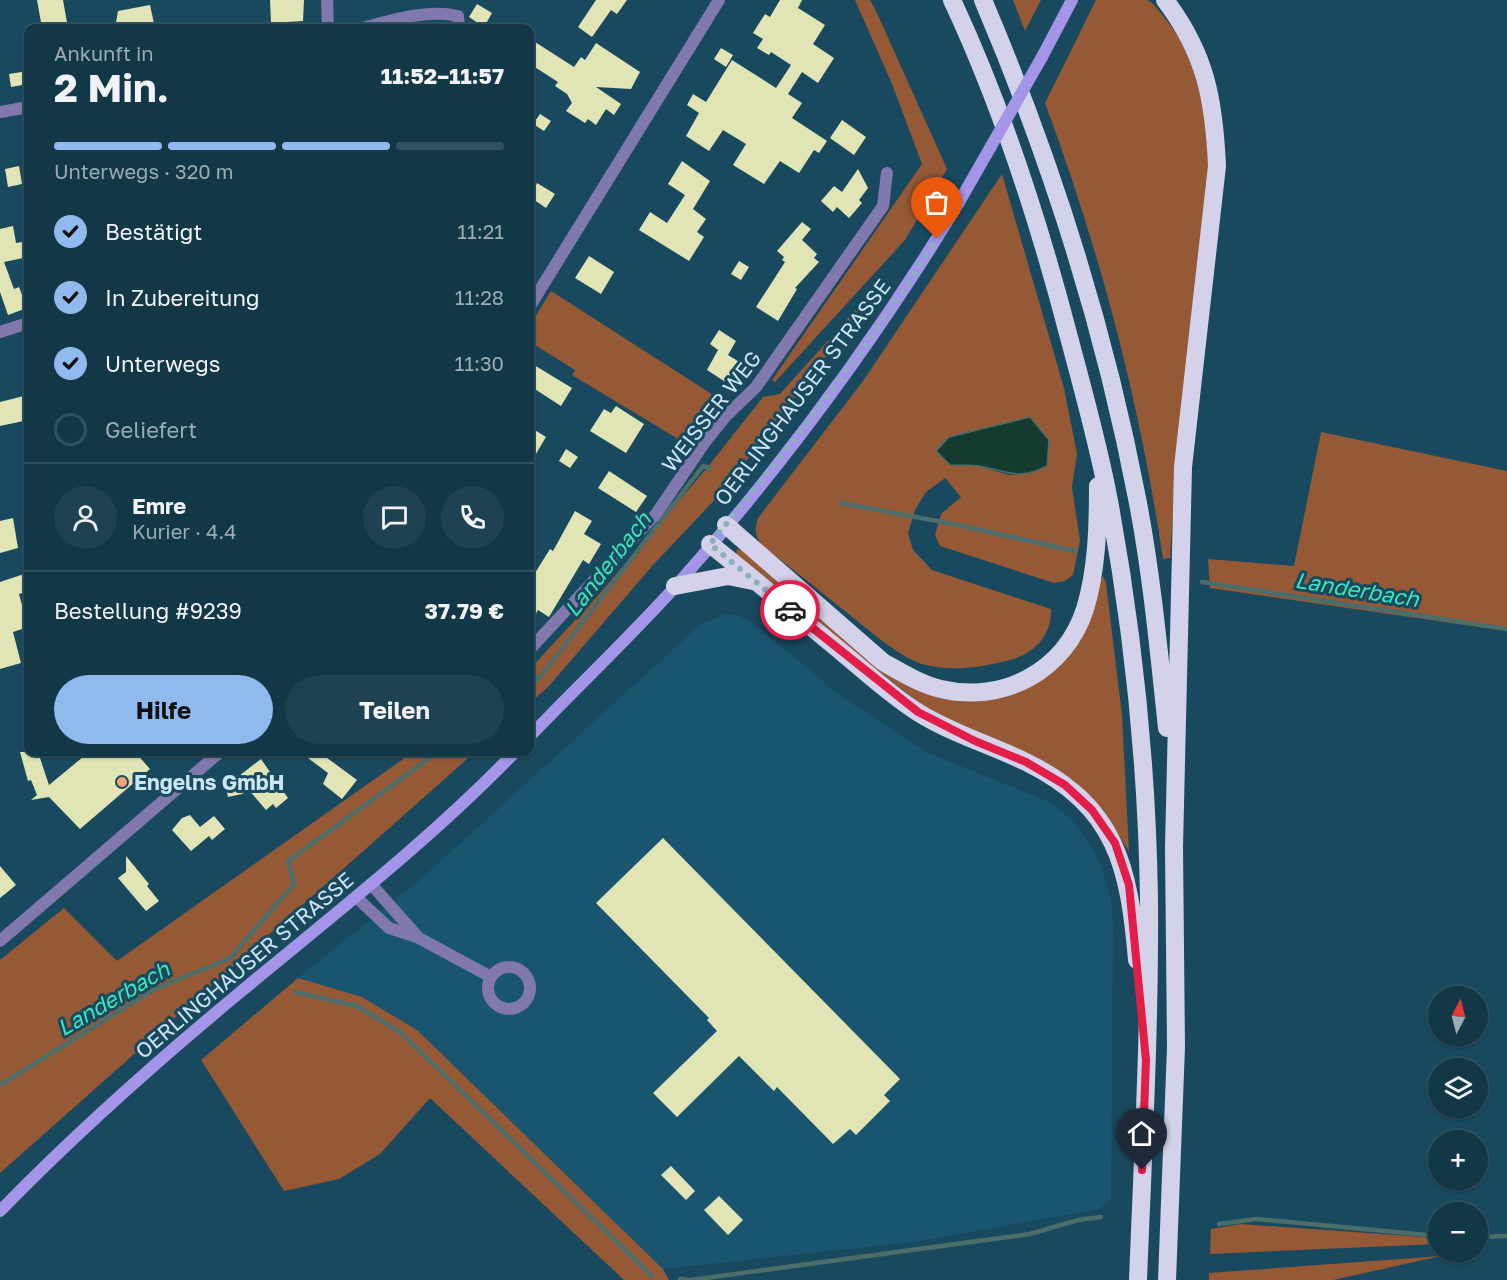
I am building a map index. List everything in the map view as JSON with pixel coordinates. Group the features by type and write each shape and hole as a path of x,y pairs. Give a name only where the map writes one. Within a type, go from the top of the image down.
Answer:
{"highway":[{"path":"952,0 1019,169 1049,262 1098,448 1129,627 1141,750 1149,897 1138,1280"},
{"path":"983,0 1035,128 1077,254 1111,378 1138,503 1156,621 1169,750 1174,847"},
{"path":"1166,0 1196,48 1209,84 1215,119 1217,166 1183,467 1174,847 1176,1047 1167,1280"},
{"path":"726,525 883,662 911,678 940,689 970,693 999,690 1028,681 1053,662 1071,638 1085,610 1093,579 1098,505 1098,448"},
{"path":"710,544 918,712 975,741 1026,762 1065,785 1092,810 1115,843 1129,885 1146,1060"},
{"path":"675,586 728,576 757,582"}],"main road":[{"name":"OERLINGHAUSER STRASSE","path":"534,732 675,586 788,448 873,335 958,204 1072,0"},
{"name":"OERLINGHAUSER STRASSE","path":"0,1211 52,1158 191,1033 356,897 491,777 511,756"}],"street":[{"path":"327,0 328,24"},
{"path":"534,300 719,0"},
{"path":"378,24 409,16 459,22"},
{"path":"0,112 24,108"},
{"name":"WEISSER WEG","path":"534,647 656,514 705,442 725,417 756,387 883,206 887,173"},
{"path":"0,332 24,324"},
{"path":"0,941 215,756"},
{"path":"371,884 417,937"},
{"path":"356,897 389,928 417,937 491,977"}],"shaded area":[{"path":"855,0 870,0 947,169 905,240 775,382 772,380 922,164 892,84"},
{"path":"1013,0 1041,0 1025,31"},
{"path":"1096,0 1147,0 1156,7 1186,50 1203,107 1209,168 1176,466 1170,558 1163,559 1143,443 1116,328 1083,215 1045,103"},
{"path":"1002,174 1064,388 1077,454 1072,487 1080,541 1073,575 1065,581 1054,583 940,546 935,535 941,514 961,497 945,478 926,492 915,510 908,533 913,550 932,570 1051,609 1046,634 1029,652 1013,659 970,668 937,667 916,662 876,636 763,546 758,539 756,529 758,518 863,381","holes":["978,466 1034,473 1009,475"]},
{"path":"877,286 879,287 725,489 653,565 549,686 534,699 534,665 601,592 707,468 763,397 780,394"},
{"path":"551,291 721,400 688,445 572,375 575,370 534,344 534,319"},
{"path":"1030,417 1049,440 1047,466 1037,471 1013,474 979,466 950,465 936,451 949,437"},
{"path":"1321,432 1507,471 1507,631 1210,588 1208,559 1294,566"},
{"path":"737,549 743,550 791,593 957,699 1052,671 1103,576 1106,583 1122,715 1129,852 1104,811 1074,781 1033,757 969,730 924,706 854,653 736,555"},
{"path":"723,615 738,615 754,624 842,697 928,753 1047,801 1070,818 1083,834 1100,862 1111,900 1113,925 1111,1198 1100,1209 914,1242 663,1269 417,1030 362,997 298,978 421,879 701,624"},
{"path":"407,756 470,756 0,1173 0,960 64,908 117,961"},
{"path":"298,978 362,997 417,1030 663,1269 669,1280 624,1280 430,1098 380,1154 339,1179 284,1191 201,1060"},
{"path":"1241,1224 1428,1237 1428,1244 1210,1254 1211,1229"},
{"path":"1428,1257 1428,1259 1333,1280 1209,1280 1209,1273"}],"building":[{"path":"37,0 63,0 67,24 41,24"},
{"path":"270,0 304,0 303,21 271,23"},
{"path":"596,0 627,0 617,14 611,10 592,37 578,27"},
{"path":"780,0 802,0 798,8 825,25 813,44 834,58 818,83 802,72 788,94 802,103 792,118 827,141 819,153 814,150 799,173 780,161 764,184 733,165 746,144 723,130 709,151 686,136 699,113 687,105 693,94 706,102 732,60 776,88 791,65 771,52 769,55 757,48 763,39 753,33 765,14 770,17"},
{"path":"477,4 492,13 486,24 480,24 469,17"},
{"path":"150,5 154,24 116,24 118,11"},
{"path":"535,42 574,67 581,57 585,60 596,43 640,72 631,89 596,87 621,104 614,115 606,109 596,125 588,119 585,123 566,111 572,103 567,94 555,86 558,82 534,67"},
{"path":"721,48 733,55 726,67 714,59"},
{"path":"24,72 24,85 11,87 9,74"},
{"path":"540,114 551,121 544,131 534,123"},
{"path":"842,120 866,137 854,155 830,138"},
{"path":"682,161 710,181 693,209 706,219 697,232 704,237 689,261 639,230 650,212 667,223 685,195 668,184"},
{"path":"19,166 22,184 8,187 5,169"},
{"path":"858,169 868,188 859,200 862,203 849,218 837,207 833,212 821,201 834,186 842,192"},
{"path":"537,183 555,194 546,208 534,200 534,189"},
{"path":"802,222 811,229 802,240 817,254 814,258 819,262 795,288 797,289 778,321 756,307 785,262 782,260 784,257 777,251"},
{"path":"13,226 16,243 24,242 24,258 4,262 14,289 19,287 24,300 24,309 8,315 0,292 0,229"},
{"path":"589,256 614,272 601,294 575,278"},
{"path":"739,261 749,267 741,280 731,274"},
{"path":"719,330 736,341 728,355 741,363 727,383 707,370 718,350 710,344"},
{"path":"534,365 572,388 561,406 534,389"},
{"path":"24,396 24,421 0,426 0,402"},
{"path":"616,406 644,424 626,453 590,431 604,409 611,413"},
{"path":"534,430 546,437 534,457"},
{"path":"566,449 578,457 570,468 559,461"},
{"path":"609,471 647,496 636,512 598,488"},
{"path":"575,511 592,521 584,534 601,544 589,564 583,560 549,617 538,610 534,617 534,575 550,549 553,551"},
{"path":"13,518 18,548 0,553 0,521"},
{"path":"24,574 24,592 19,594 24,612 24,628 13,632 21,663 0,669 0,582"},
{"path":"20,752 24,752 24,756 39,756 49,785 84,756 139,756 150,769 80,829 49,797 31,800 37,795 31,780 28,781"},
{"path":"305,756 324,756 357,780 342,799 323,784 328,773"},
{"path":"261,759 288,798 276,808 273,804 266,810 248,789 242,794 228,797 224,780 239,776"},
{"path":"190,815 200,827 214,816 225,829 212,840 209,836 191,851 172,830 182,818"},
{"path":"663,838 900,1079 884,1095 890,1101 856,1135 850,1129 833,1144 777,1087 774,1091 739,1056 677,1117 653,1093 717,1031 707,1020 709,1018 596,903"},
{"path":"126,856 149,884 147,886 159,901 146,911 118,878 126,872"},
{"path":"0,866 16,885 0,898"},
{"path":"671,1166 695,1191 686,1200 661,1175"},
{"path":"719,1196 743,1220 728,1235 704,1210"}],"waterway":[{"name":"Landerbach","path":"534,682 541,676 703,466 710,468"},
{"name":"Landerbach","path":"841,503 958,525 1075,551"},
{"name":"Landerbach","path":"1202,582 1507,629"},
{"name":"Landerbach","path":"0,1085 153,990 230,958 294,884 288,861 432,756"},
{"path":"295,992 357,1006 400,1032 652,1276"},
{"path":"691,1280 1030,1234 1078,1220 1101,1217"},
{"path":"1219,1224 1257,1219 1428,1235"},
{"path":"1488,1237 1507,1236"},
{"path":"680,1279 690,1280"}],"way so far":[{"path":"790,610 710,544 788,448 873,335 937,239"}],"place":[{"name":"Engelns GmbH","path":"122,782"}],"route":[{"path":"790,610 918,712 975,741 1026,762 1065,785 1092,810 1115,843 1129,885 1146,1060 1142,1170"}]}
